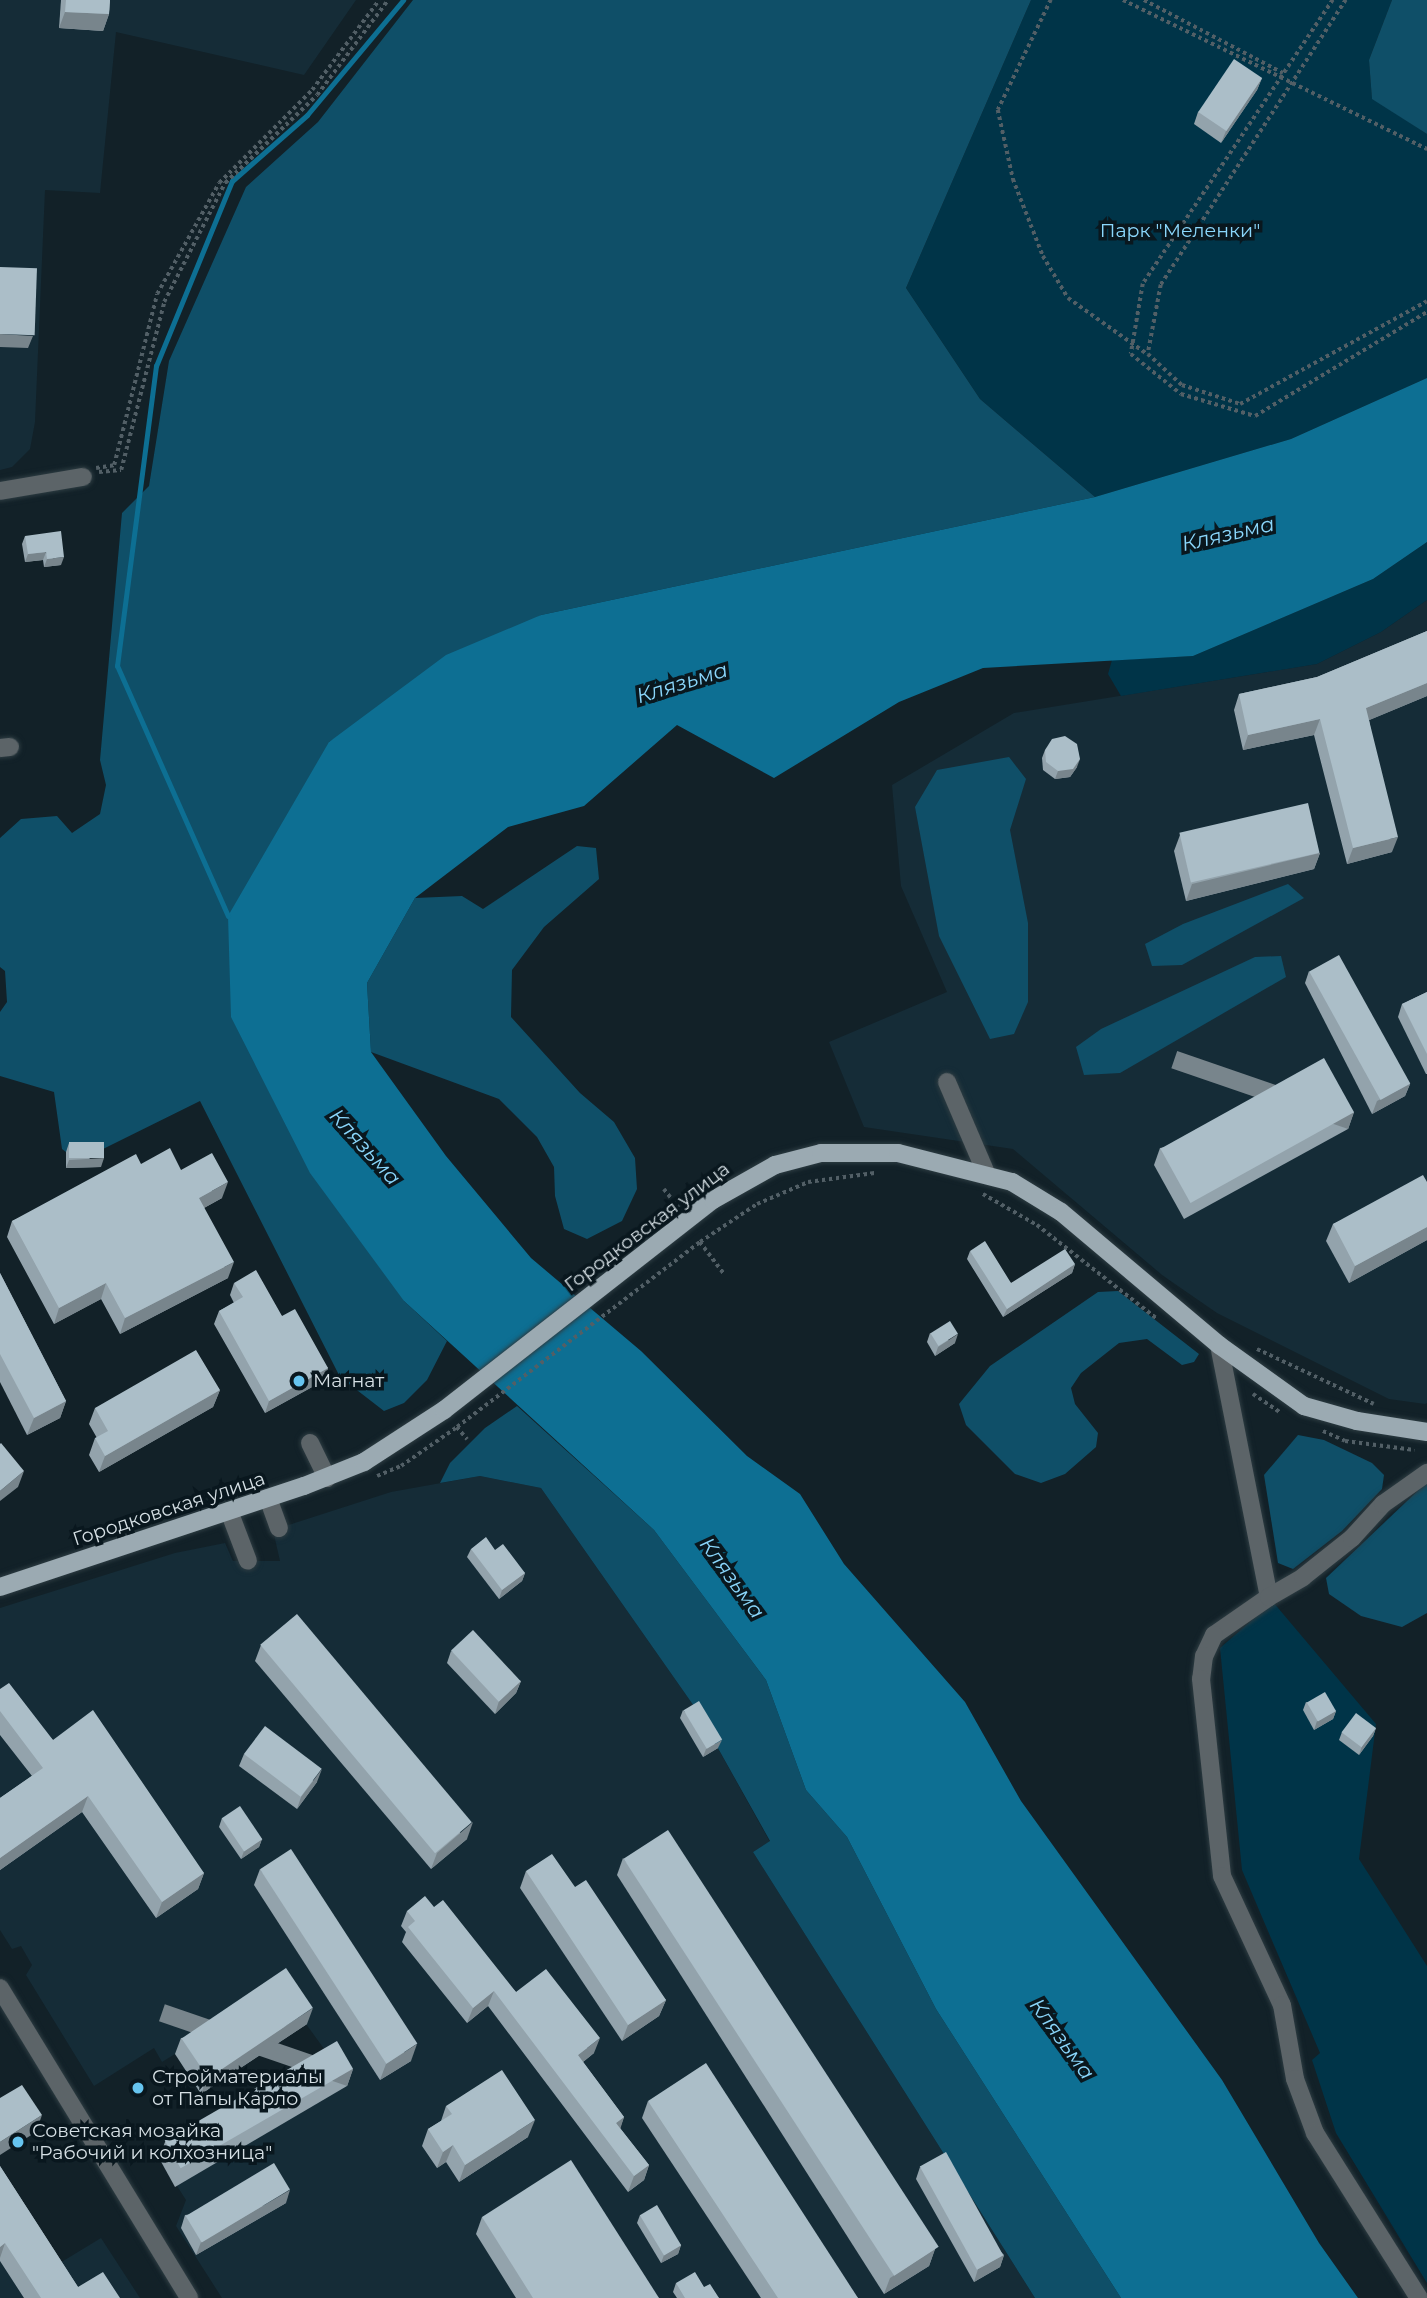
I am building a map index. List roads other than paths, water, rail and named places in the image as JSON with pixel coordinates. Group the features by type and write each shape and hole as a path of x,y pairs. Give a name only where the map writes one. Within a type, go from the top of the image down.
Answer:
{"main road":[{"name":"Городковская улица","path":"0,1587 327,1478 386,1450 444,1410 685,1220 754,1175 821,1153 898,1153 986,1173 1012,1182 1061,1212 1219,1345 1304,1406 1357,1421 1427,1432"}],"street":[{"path":"0,491 84,473"},
{"path":"947,1082 986,1173"},
{"path":"1219,1345 1269,1597"},
{"path":"310,1443 327,1478"},
{"path":"1419,2298 1315,2133 1295,2079 1282,2005 1222,1876 1201,1679 1204,1656 1214,1635 1303,1577 1352,1538 1384,1504 1427,1473"},
{"path":"268,1498 279,1528"},
{"path":"229,1511 248,1561"},
{"path":"0,1988 189,2298"}],"water":[{"name":"Клязьма","path":"1427,378 1427,542 1373,579 1193,656 983,668 899,702 774,778 677,725 584,806 508,827 415,898 367,983 371,1052 446,1156 531,1258 641,1351 747,1456 800,1494 844,1564 965,1702 1021,1801 1222,2080 1319,2243 1358,2298 1121,2298 936,2009 847,1837 806,1790 766,1680 654,1530 404,1301 310,1173 231,1017 228,916 329,742 446,655 541,615 1095,497 1291,439"}],"waterway":[{"path":"228,916 117,666 156,366 232,181 307,115 403,0"}],"place":[{"name":"Магнат","path":"299,1381"},
{"name":"Стройматериалы от Папы Карло","path":"138,2088"},
{"name":"Советская мозайка \"Рабочий и колхозница\"","path":"18,2142"}],"park label":[{"name":"Парк \"Меленки\"","path":"1180,231"}]}
